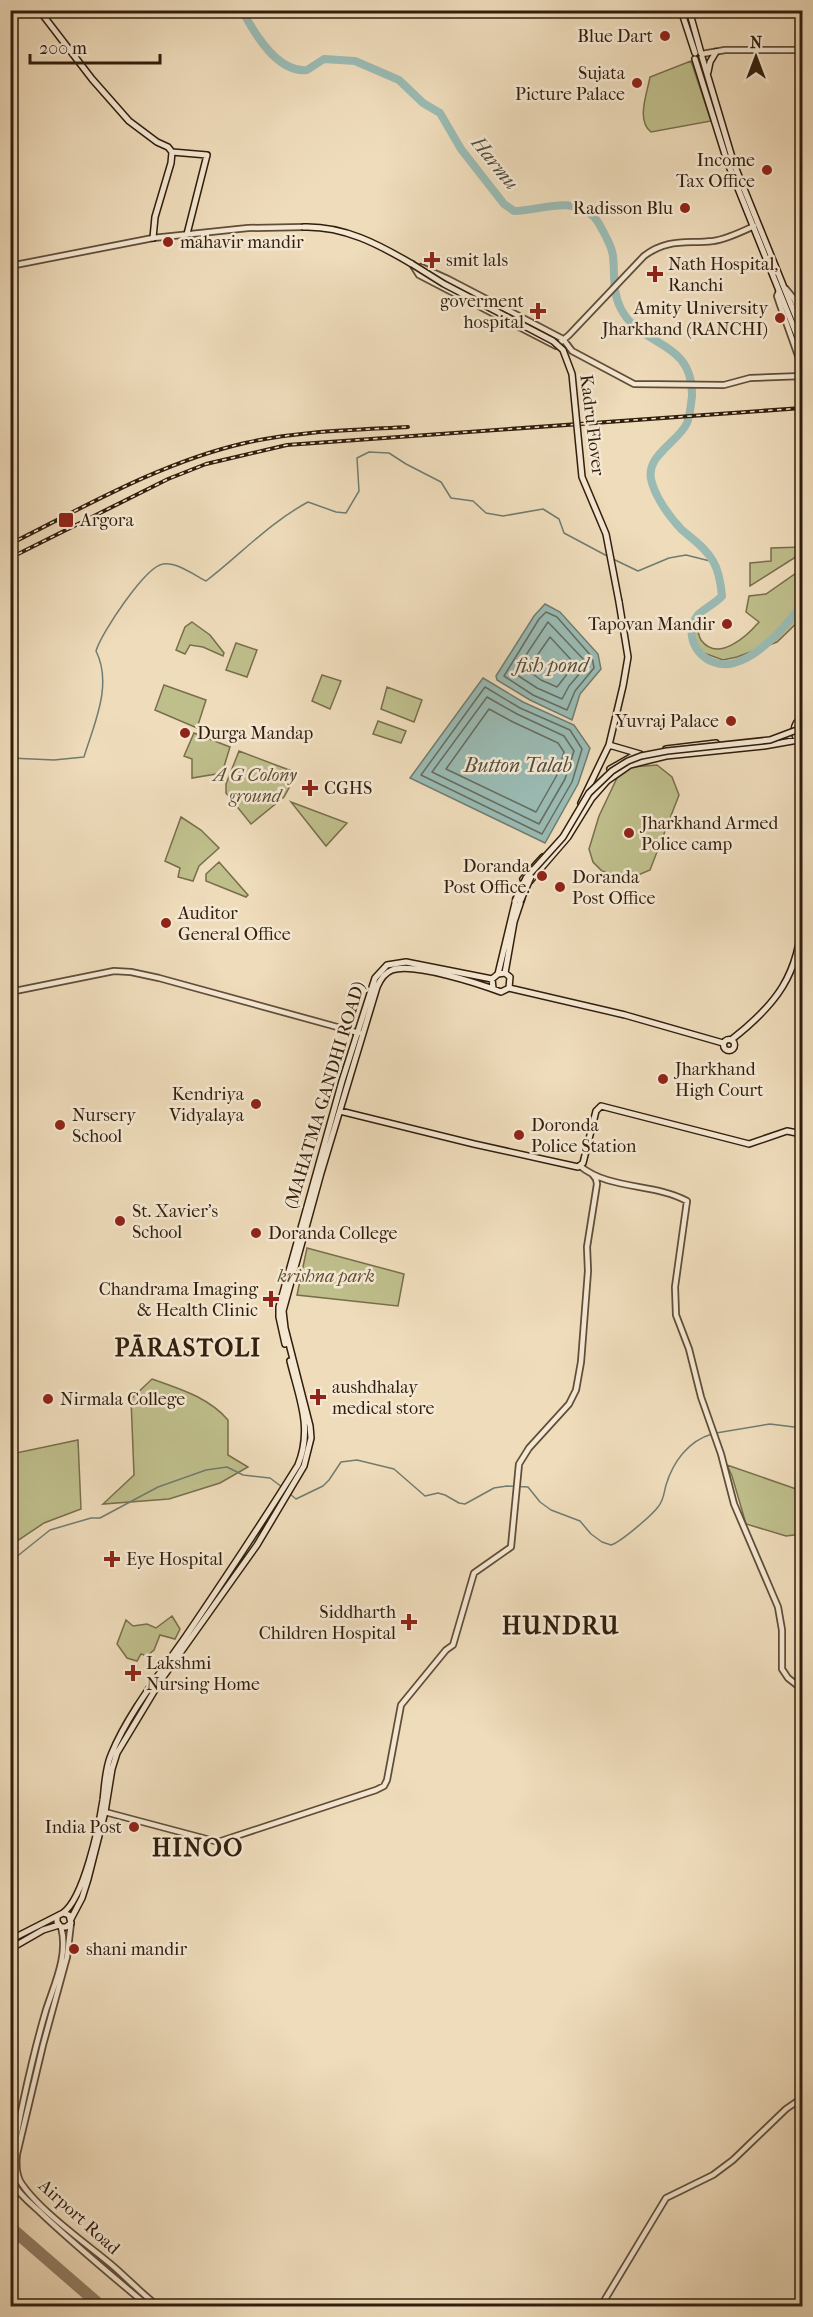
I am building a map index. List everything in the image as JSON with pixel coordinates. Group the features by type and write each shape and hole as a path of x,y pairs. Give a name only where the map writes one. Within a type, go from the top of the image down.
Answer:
{"main road":[{"path":"39,10 92,79 129,120 172,152 207,155 187,234"},
{"path":"681,10 708,77 734,164 792,314 802,348"},
{"path":"689,10 727,160 757,225"},
{"path":"708,77 710,62 716,52"},
{"path":"153,238 155,217 172,152"},
{"name":"Kadru Flover","path":"304,227 341,230 380,246 444,284 553,341 563,350 572,374 582,477 606,534 628,663 609,745 579,807"},
{"path":"792,314 802,332"},
{"path":"518,902 530,882 568,837 592,798 607,781 630,765 687,753 801,742 794,729 795,724 802,718"},
{"path":"494,988 492,979 501,973 524,877 560,839 588,792 611,769 625,759 640,754 694,745 748,743 777,737 794,729"},
{"path":"518,902 526,878 562,837 589,793 612,771 628,761 667,750 770,740 802,730"},
{"path":"609,745 640,754"},
{"path":"802,855 802,878"},
{"path":"10,1949 43,1930 66,1927 71,1921 85,1890 105,1812 114,1759 124,1739 161,1680 257,1545 287,1498 295,1476 308,1454 310,1426 285,1328 283,1311 360,1033 380,979 393,969 408,968 494,988 501,992 509,988 625,1015 723,1043 726,1040 732,1040 753,1024 776,999 789,976 800,947 802,915"},
{"name":"(MAHATMA GANDHI ROAD)","path":"295,1476 304,1451 306,1428 281,1330 279,1307 375,978 387,965 406,962 492,979"},
{"path":"501,973 511,981 509,988"},
{"path":"723,1043 724,1049 730,1051 734,1047 732,1040"},
{"path":"340,1111 474,1144 580,1166 583,1163 596,1111 601,1106 749,1144 788,1131 802,1134"},
{"path":"10,1940 57,1918 73,1903 82,1885 101,1812 106,1771 112,1750 149,1689 243,1552 279,1494 295,1476"},
{"path":"272,1507 279,1510"},
{"path":"63,1913 69,1915 71,1921"},
{"path":"57,1918 60,1926"}],"street":[{"path":"699,55 716,52 802,50"},
{"path":"412,264 419,275 556,346 644,256 658,246 669,243 716,241 757,225"},
{"path":"10,266 153,238 248,228 304,227"},
{"path":"412,264 448,279 563,339 572,351 628,381 641,384 724,385 759,377 802,376"},
{"path":"802,320 794,299 783,290 777,296 802,367"},
{"path":"10,992 114,971 125,971 175,982 360,1033"},
{"path":"580,1166 593,1175 687,1201 679,1246 675,1316 689,1349 701,1397 734,1504 780,1614 782,1669 788,1678 802,1689"},
{"path":"105,1812 218,1842 381,1788 387,1780 400,1705 446,1650 453,1645 474,1573 511,1547 519,1464 524,1455 569,1404 576,1390 581,1362 588,1271 587,1247 597,1184 593,1175"},
{"name":"Airport Road","path":"71,1921 65,1966 17,2154 19,2180 30,2194 57,2219 115,2267 158,2307"},
{"name":"Airport Road","path":"60,1926 63,1949 32,2064 12,2166 14,2183 27,2200 54,2225 148,2307"},
{"path":"601,2307 666,2198 714,2175 786,2109 802,2098"}],"green space":[{"path":"691,61 711,121 651,132 644,121 643,114 650,77"},
{"path":"802,547 802,553 750,586 750,563 771,561 771,548"},
{"path":"802,569 802,618 777,642 723,660 701,652 693,636 696,620 700,638 708,646 716,649 732,645 759,622 746,612 749,596 766,594"},
{"path":"192,622 210,635 224,653 223,656 203,647 190,645 185,654 176,650 185,627"},
{"path":"236,643 257,650 247,677 226,670"},
{"path":"322,675 341,681 330,709 312,701"},
{"path":"164,685 206,700 197,728 155,710"},
{"path":"387,687 422,700 414,722 381,709"},
{"path":"378,721 406,731 401,743 373,734"},
{"path":"194,733 230,747 222,773 192,778 192,759 184,756"},
{"name":"A G Colony ground","path":"239,751 297,773 284,797 251,824 226,793 226,784"},
{"name":"Jharkhand Armed Police camp","path":"657,765 672,777 679,795 650,870 629,879 602,871 593,862 589,849 599,816 617,778 632,767"},
{"path":"291,802 347,823 326,846"},
{"path":"181,817 201,830 219,848 199,866 193,881 178,877 180,868 165,861"},
{"path":"219,862 248,895 246,897 206,881 206,874"},
{"name":"krishna park","path":"307,1248 404,1274 398,1306 297,1295"},
{"path":"152,1379 193,1395 220,1412 228,1420 228,1455 248,1467 220,1483 169,1499 103,1504 134,1475 131,1399"},
{"path":"78,1440 81,1509 44,1523 11,1545 11,1454"},
{"path":"727,1465 802,1491 802,1534 786,1536 746,1524"},
{"path":"172,1616 180,1629 175,1639 160,1635 154,1650 147,1656 141,1654 137,1661 127,1658 117,1644 126,1620 133,1626 147,1624 156,1628"}],"water":[{"name":"fish pond","path":"545,604 560,612 598,654 601,669 580,694 572,720 530,700 497,680 496,676 534,616"},
{"name":"Button Talab","path":"483,678 523,702 574,725 590,748 578,784 545,843 410,778"}],"waterway":[{"name":"Harmu","path":"242,10 260,40 276,58 286,65 307,70 324,59 355,61 399,80 423,103 440,113 461,149 504,204 514,211 565,205 575,206 594,217 612,249 615,290 621,309 630,322 675,354 684,364 690,377 692,396 687,423 657,457 652,465 651,473 654,489 664,508 681,529 706,552 713,561 718,574 722,596 697,616 692,635 694,644 699,652 714,663 734,663 764,647 802,604"},
{"path":"10,758 54,760 84,757 97,718 102,691 103,677 96,651 106,630 125,602 155,568 163,564 174,565 206,581 268,529 308,502 336,512 346,513 359,491 357,458 369,452 389,453 441,482 451,498 473,501 486,513 503,516 543,509 559,519 564,533 609,557"},
{"path":"613,559 638,571 669,558 686,555 714,562"},
{"path":"716,1433 770,1424 802,1428"},
{"path":"290,1494 296,1499 323,1486 341,1462 357,1460 394,1469 425,1496 438,1493 465,1504 494,1488 528,1487 540,1502 551,1510 580,1521 591,1534 611,1545 629,1534 655,1511 662,1502 669,1476 677,1461 689,1447 703,1437 712,1434"},
{"path":"10,1562 50,1530 91,1518 100,1518 158,1487 206,1470 227,1467 243,1475 270,1478 282,1487"}],"taxiway":[{"path":"10,2227 101,2306"}],"railway":[{"path":"10,558 168,479 206,464 287,445 802,408"},
{"path":"10,544 125,486 214,451 285,436 408,427"}],"place":[{"name":"Blue Dart","path":"665,36"},
{"name":"Sujata Picture Palace","path":"637,83"},
{"name":"Income Tax Office","path":"767,170"},
{"name":"Radisson Blu","path":"685,208"},
{"name":"mahavir mandir","path":"168,242"},
{"name":"smit lals","path":"432,260"},
{"name":"Nath Hospital, Ranchi","path":"655,274"},
{"name":"goverment hospital","path":"538,311"},
{"name":"Amity University Jharkhand (RANCHI)","path":"780,318"},
{"name":"Argora","path":"66,520"},
{"name":"Tapovan Mandir","path":"727,624"},
{"name":"Yuvraj Palace","path":"731,721"},
{"name":"Durga Mandap","path":"185,733"},
{"name":"CGHS","path":"310,788"},
{"name":"Jharkhand Armed Police camp","path":"629,833"},
{"name":"Doranda Post Office.","path":"542,876"},
{"name":"Doranda Post Office","path":"560,887"},
{"name":"Auditor General Office","path":"166,923"},
{"name":"Jharkhand High Court","path":"663,1079"},
{"name":"Kendriya Vidyalaya","path":"256,1104"},
{"name":"Nursery School","path":"60,1125"},
{"name":"Doronda Police Station","path":"519,1135"},
{"name":"St. Xavier's School","path":"120,1221"},
{"name":"Doranda College","path":"256,1233"},
{"name":"Chandrama Imaging & Health Clinic","path":"271,1299"},
{"name":"aushdhalay medical store","path":"318,1397"},
{"name":"Nirmala College","path":"48,1399"},
{"name":"Eye Hospital","path":"112,1559"},
{"name":"Siddharth Children Hospital","path":"409,1622"},
{"name":"Lakshmi Nursing Home","path":"133,1673"},
{"name":"India Post","path":"134,1827"},
{"name":"shani mandir","path":"74,1949"}],"district":[{"name":"PĀRASTOLI","path":"188,1348"},
{"name":"HUNDRU","path":"561,1626"},
{"name":"HINOO","path":"198,1848"}]}
